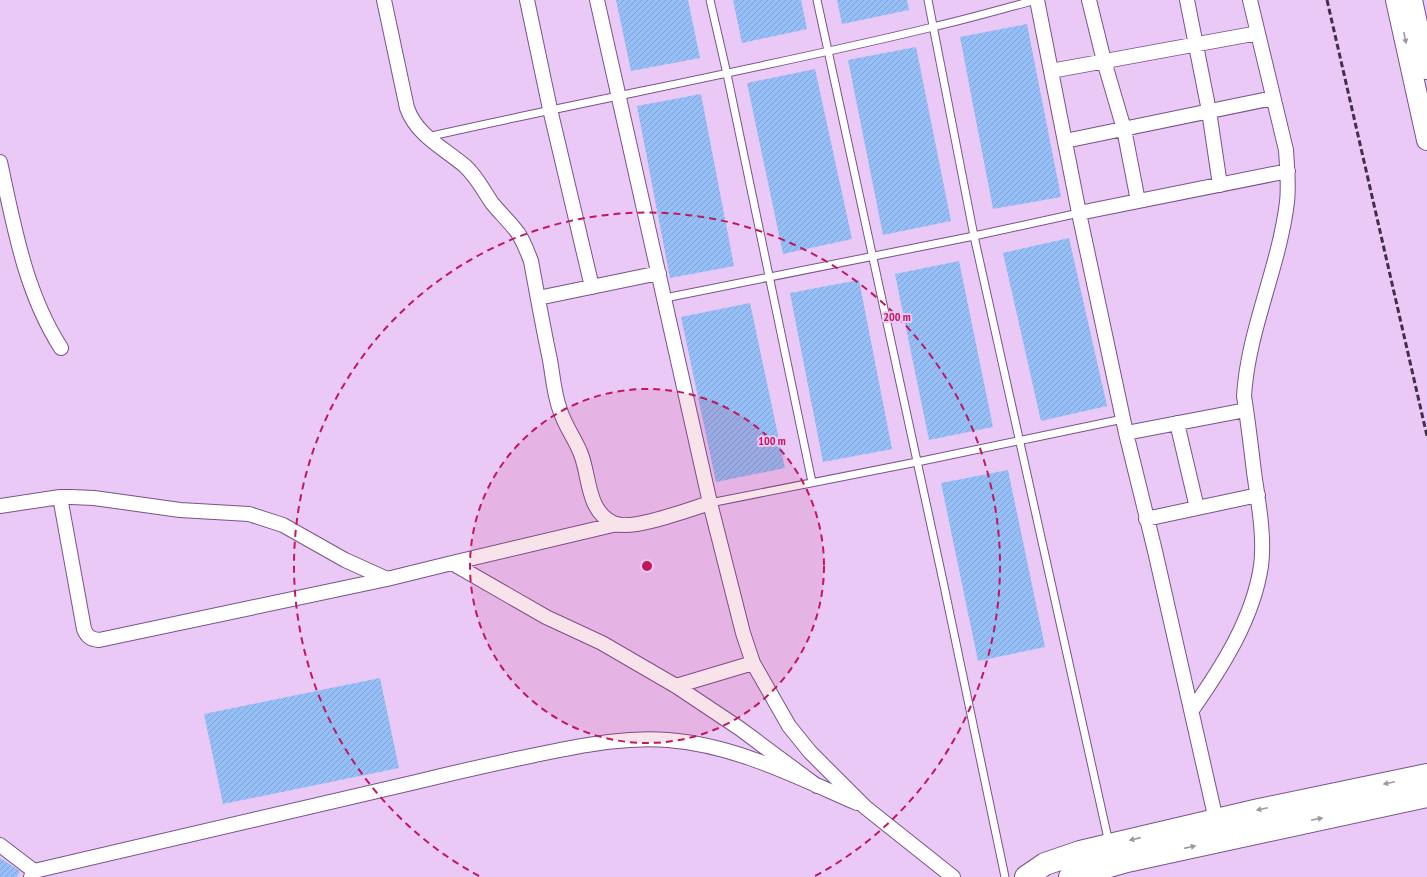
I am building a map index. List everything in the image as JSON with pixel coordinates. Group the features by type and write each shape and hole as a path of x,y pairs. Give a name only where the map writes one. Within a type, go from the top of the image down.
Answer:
{"main road":[{"path":"1396,0 1423,67"},
{"path":"1412,0 1423,67 1427,140"},
{"path":"1070,877 1111,855 1216,820 1427,775"},
{"path":"1026,877 1045,864 1080,852 1111,855 1264,830 1427,796"}],"street":[{"path":"384,0 408,108 414,123 426,137 464,166 472,174 491,202 522,239 531,261 560,411 565,424 578,445 592,501 598,511 606,519 617,524"},
{"path":"527,0 550,109 592,287"},
{"path":"597,0 710,503 743,633 753,663 789,726 810,752 865,806 953,877"},
{"path":"1037,0 1079,213 1126,434 1192,710 1216,820"},
{"path":"1090,0 1104,61 1124,129 1138,201"},
{"path":"1187,0 1209,111 1220,185"},
{"path":"1192,710 1222,665 1247,615 1256,591 1261,565 1262,542 1258,495 1244,396 1245,381 1253,341 1281,232 1287,201 1288,171 1286,150 1250,0"},
{"path":"1051,71 1258,33"},
{"path":"1065,141 1273,98"},
{"path":"0,162 24,265 41,312 50,332 61,348"},
{"path":"1079,213 1288,171"},
{"path":"538,298 659,273"},
{"path":"1126,434 1246,410"},
{"path":"1177,423 1197,508"},
{"path":"1146,519 1258,495"},
{"path":"60,497 84,629 89,638 100,640 387,579 452,562 617,524 630,525 645,523 710,503"},
{"path":"0,506 60,497 94,498 165,509 237,513 254,516 283,525 345,560 387,579"},
{"path":"452,562 546,617 602,643 676,686 728,720 817,786"},
{"path":"676,686 753,663"},
{"path":"0,845 33,874 512,759 619,740 666,740 705,745 745,757 865,806"}],"lane":[{"path":"710,0 727,74 812,482"},
{"path":"817,0 1005,877"},
{"path":"928,0 974,236 1111,855"},
{"path":"426,137 550,109 727,74 933,27 1037,0"},
{"path":"665,298 974,236 1079,213"},
{"path":"710,503 1123,419"}],"building":[{"path":"616,0 688,0 700,58 631,71"},
{"path":"733,0 801,0 807,29 742,43"},
{"path":"837,0 907,0 909,10 842,24"},
{"path":"1027,24 1061,197 993,209 960,37"},
{"path":"916,47 951,221 883,235 848,60"},
{"path":"815,69 852,239 783,254 747,83"},
{"path":"701,94 734,266 670,278 637,106"},
{"path":"1069,238 1107,406 1041,421 1003,253"},
{"path":"959,261 993,427 929,440 895,274"},
{"path":"859,280 892,449 823,462 790,293"},
{"path":"750,303 785,468 716,482 681,317"},
{"path":"1008,470 1045,647 978,661 941,483"},
{"path":"380,678 399,768 223,804 204,714"},
{"path":"0,858 20,871 17,877 0,877"}],"railway":[{"path":"1327,0 1427,436"}]}
